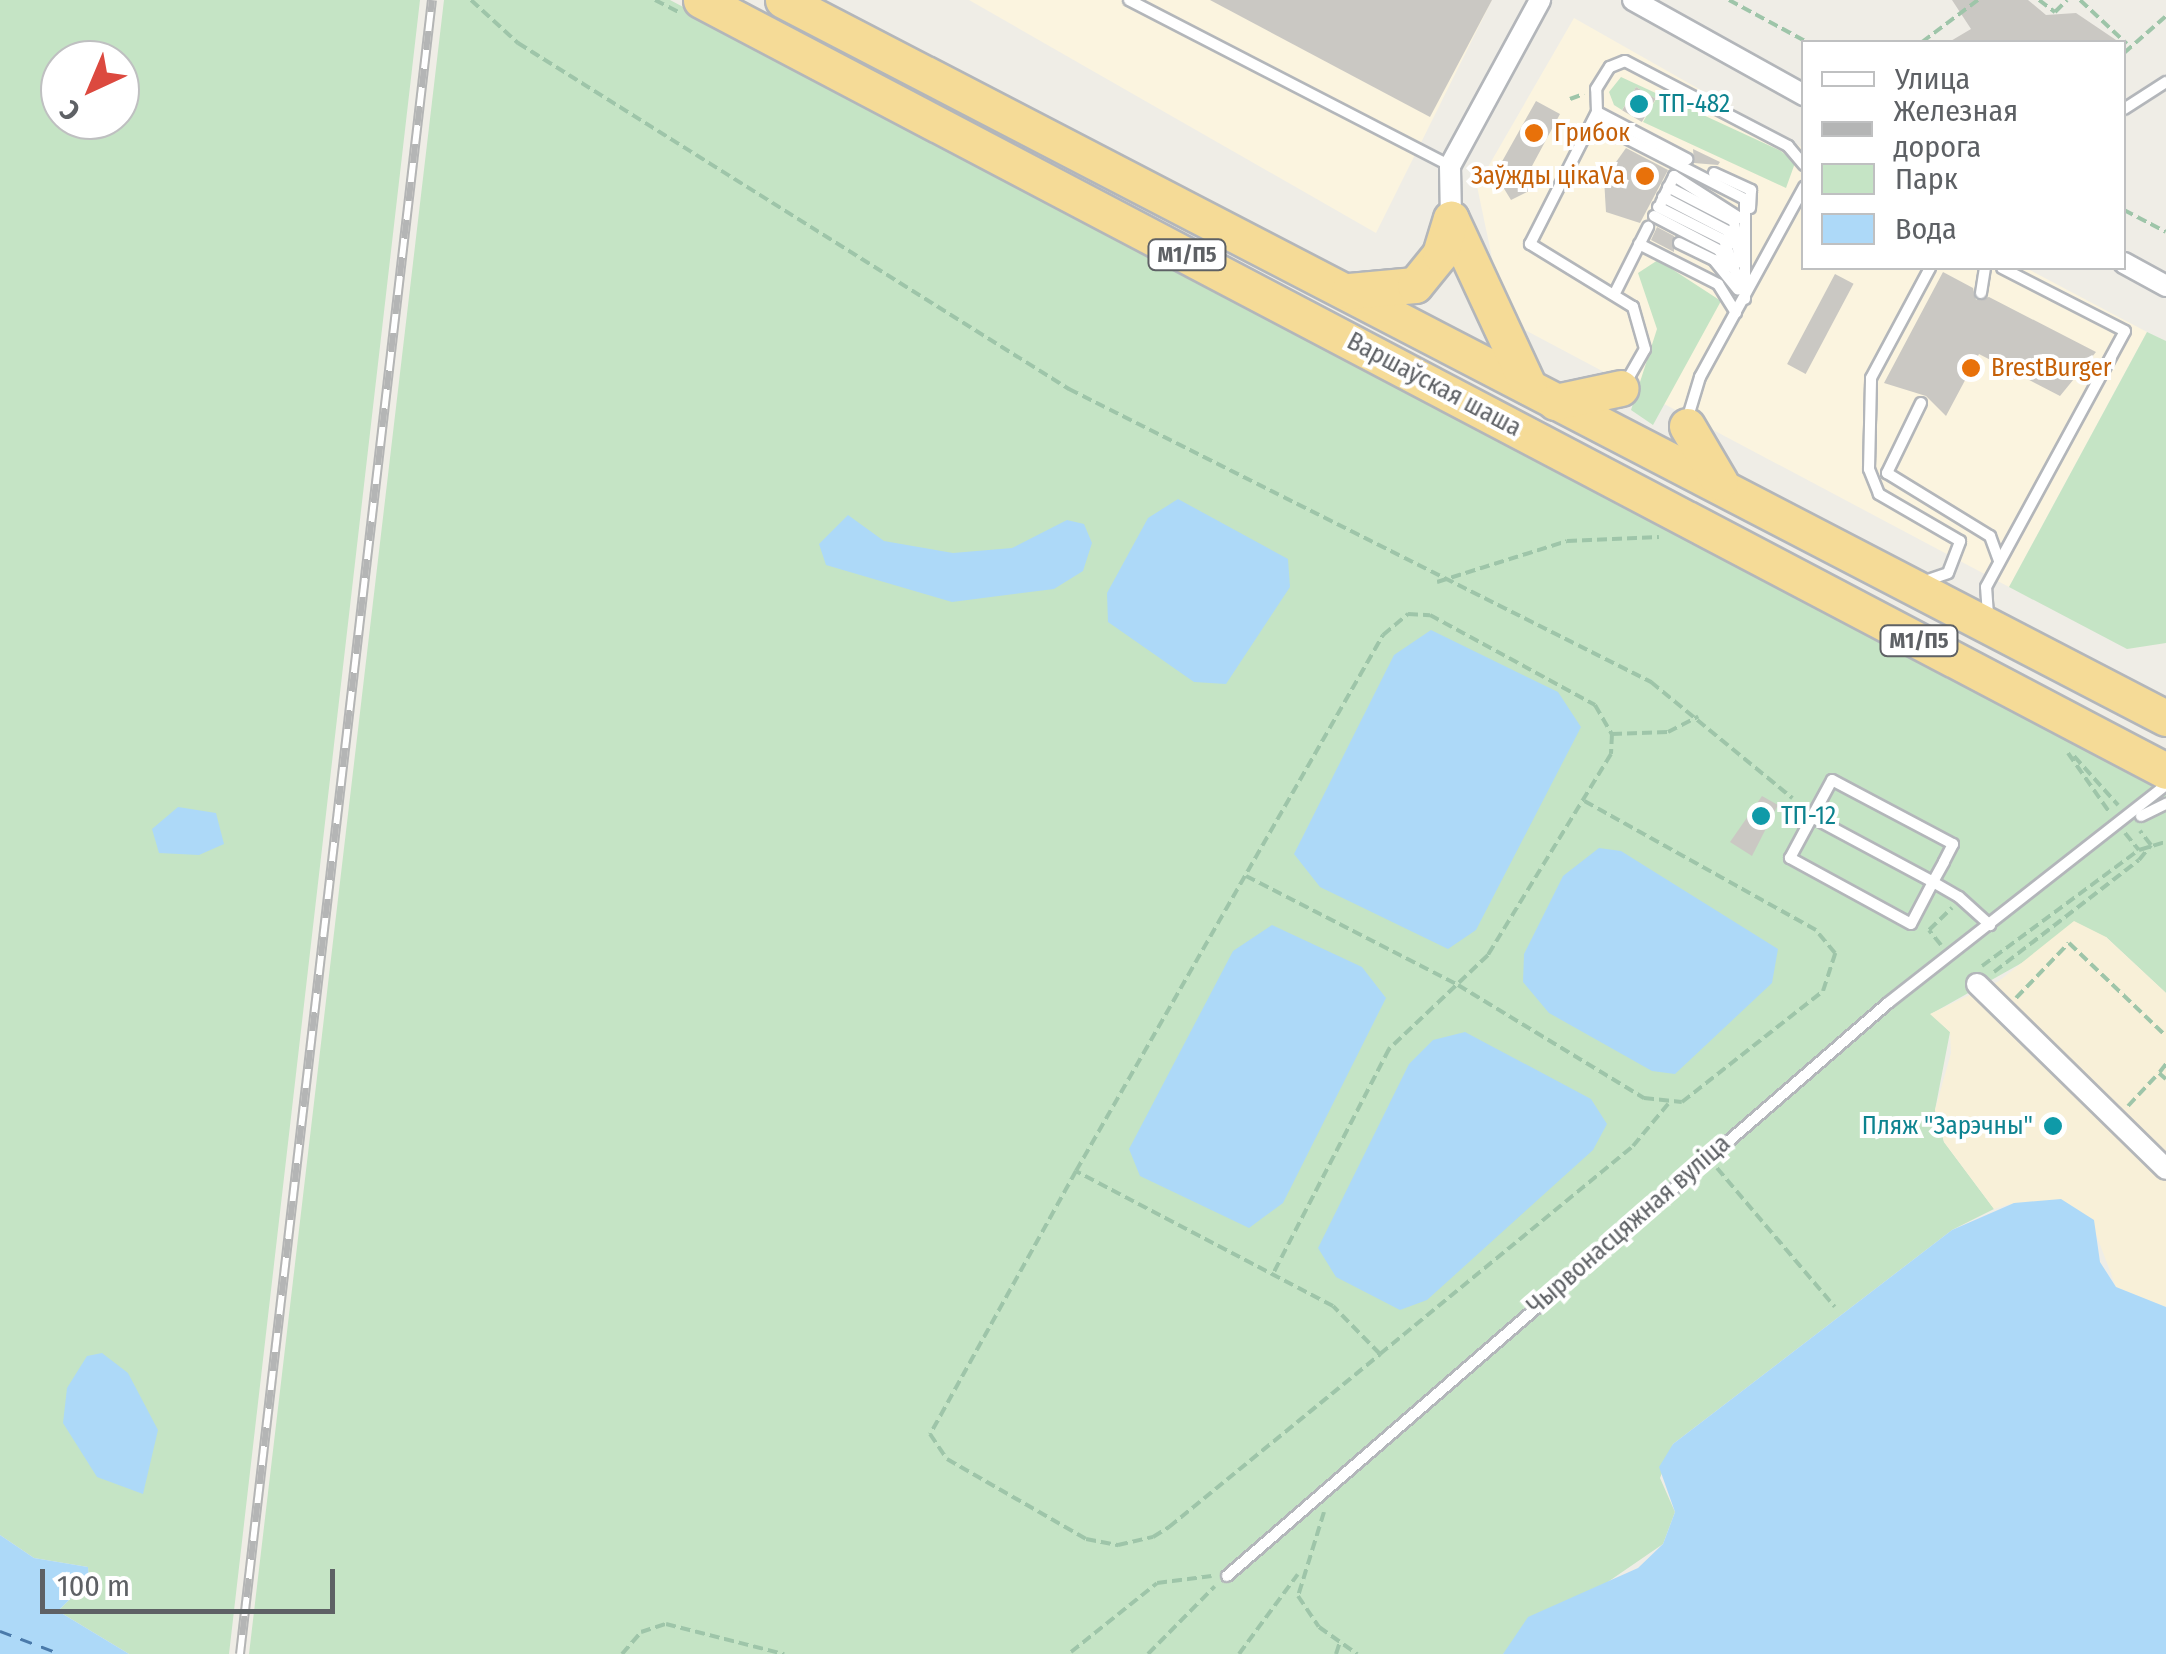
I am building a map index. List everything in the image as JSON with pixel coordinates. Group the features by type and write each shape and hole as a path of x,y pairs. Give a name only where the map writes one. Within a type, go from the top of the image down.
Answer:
{"highway":[{"name":"Варшаўская шаша","path":"702,0 2166,772"},
{"name":"Варшаўская шаша","path":"783,0 1905,578 2166,718"},
{"path":"1340,290 1415,285 1440,254 1451,219"},
{"path":"1451,219 1542,394 1620,388"},
{"path":"1687,426 1724,486"}],"street":[{"path":"1451,219 1450,166 1540,0"},
{"path":"1634,0 1801,93"},
{"path":"2126,264 2166,286"},
{"path":"1973,980 2166,1170"}],"lane":[{"path":"1129,0 1450,166"},
{"path":"1620,388 1635,374 1645,332 1616,291 1530,244 1595,117 1596,89 1625,62 1788,146 1801,161"},
{"path":"2126,108 2166,82"},
{"path":"1595,117 1687,159"},
{"path":"1595,117 1745,199 1745,299"},
{"path":"1714,173 1751,190 1745,299"},
{"path":"1616,291 1674,176 1739,210 1745,299"},
{"path":"1687,426 1691,394 1801,193"},
{"path":"1660,205 1719,250 1745,299"},
{"path":"1660,205 1728,231 1745,299"},
{"path":"1679,243 1714,260 1745,299"},
{"path":"1640,244 1718,284 1736,314"},
{"path":"1905,578 1937,581 1961,552 1949,531 1879,494 1869,469 1872,378 1929,270"},
{"path":"1981,292 1985,270"},
{"path":"1993,624 1986,587 2124,331 2006,270"},
{"path":"1921,403 1887,473 1990,536 1999,562"},
{"path":"1832,780 1953,844 1933,882 1911,924 1790,858 1832,780"},
{"name":"Чырвонасцяжная вуліца","path":"2127,825 2166,785"},
{"name":"Чырвонасцяжная вуліца","path":"1227,1576 1336,1474 1950,955 2127,825 2166,804"},
{"path":"1812,817 1962,899 1990,925"}],"path":[{"path":"472,0 504,34 1033,368 1437,582 1597,652 1698,717 1792,798"},
{"path":"1729,0 1804,40"},
{"path":"1925,40 1978,0"},
{"path":"2039,0 2055,12 2067,0"},
{"path":"2080,0 2122,40"},
{"path":"2126,44 2166,16"},
{"path":"2126,211 2166,232"},
{"path":"1437,582 1567,541 1668,538 1655,529"},
{"path":"1584,801 1816,930 1835,954 1823,991 1693,1096 1668,1104 1633,1146 1169,1526 1136,1543 1086,1539 947,1459 930,1434 935,1412 1382,636 1408,614 1430,615 1586,698 1612,734"},
{"path":"1612,734 1668,732 1698,717"},
{"path":"1274,1273 1389,1049 1458,985 1500,938 1584,801 1612,734"},
{"path":"2054,745 2071,754 2127,825 2139,850"},
{"path":"2071,754 2127,825 2151,844"},
{"path":"1973,980 2139,850 2166,842"},
{"path":"1973,980 2151,844"},
{"path":"1246,876 1458,985 1668,1104"},
{"path":"1950,955 1929,930 1962,899"},
{"path":"2003,1010 2069,943 2166,1036"},
{"path":"2115,1120 2166,1064"},
{"path":"2159,1072 2166,1080"},
{"path":"1708,1156 1835,1307"},
{"path":"1076,1171 1347,1315 1380,1354"},
{"path":"1239,1654 1299,1572 1336,1474"},
{"path":"1299,1572 1302,1607 1358,1654"},
{"path":"1069,1653 1157,1583 1227,1576"},
{"path":"1148,1654 1227,1576"},
{"path":"622,1654 666,1624 784,1654"},
{"path":"1336,1654 1340,1642"}],"shaded area":[{"path":"969,0 1492,0 1376,233"},
{"path":"1574,18 1801,147 1801,270 2030,270 2147,332 2009,587 1525,330 1496,277 1477,186"}],"green space":[{"path":"0,0 420,0 229,1654 129,1654 58,1611 89,1580 88,1567 34,1558 0,1535"},
{"path":"444,0 670,0 2166,791 2166,993 2106,937 2027,960 1931,1014 1950,1032 1935,1110 1944,1142 1994,1209 1952,1230 1673,1444 1660,1478 1675,1512 1663,1544 1503,1654 249,1654"},
{"path":"1621,77 1781,151 1795,163 1786,188 1643,122 1656,99 1636,87 1622,110 1614,105 1609,92"},
{"path":"1658,260 1721,301 1653,425 1631,410 1657,329 1638,273"},
{"path":"2147,332 2166,341 2166,643 2127,649 2009,587"}],"sand":[{"name":"Пляж \"Зарэчны\"","path":"2074,921 2106,937 2166,993 2166,1307 2116,1287 2096,1234 2014,1203 1994,1209 1944,1142 1935,1110 1951,1053 1950,1032 1930,1014 1999,981"}],"water":[{"path":"1178,499 1288,559 1290,587 1226,684 1194,682 1108,622 1107,593 1148,518"},
{"path":"848,515 884,541 953,553 1012,548 1067,520 1084,524 1092,543 1083,571 1054,589 952,602 826,565 819,544"},
{"path":"1431,630 1558,692 1581,727 1476,930 1448,949 1320,887 1294,854 1394,655"},
{"path":"178,807 216,813 224,844 199,855 159,853 152,829"},
{"path":"1599,848 1621,851 1778,949 1772,983 1675,1074 1652,1071 1549,1013 1523,982 1524,954 1563,876"},
{"path":"1272,925 1362,967 1386,998 1283,1203 1249,1228 1140,1176 1129,1149 1233,951"},
{"path":"1465,1032 1591,1099 1607,1124 1593,1150 1427,1300 1400,1310 1336,1277 1318,1248 1409,1064 1433,1040"},
{"path":"2061,1199 2094,1220 2100,1262 2116,1287 2166,1307 2166,1654 1503,1654 1528,1617 1638,1568 1663,1544 1675,1512 1659,1467 1673,1444 1952,1230 2014,1203"},
{"path":"102,1353 128,1373 158,1430 143,1494 97,1477 63,1423 67,1388 87,1356"},
{"path":"0,1535 34,1558 88,1567 89,1580 58,1611 129,1654 0,1654"}],"building":[{"path":"1210,0 1492,0 1430,117"},
{"path":"1952,0 2028,0 2046,15 2076,13 2116,40 1952,40 1971,29"},
{"name":"ТП-482","path":"1636,87 1656,99 1642,122 1622,110"},
{"name":"Грибок","path":"1536,101 1560,114 1532,166 1533,189 1511,200 1495,174"},
{"path":"1626,148 1668,170 1640,223 1606,212 1604,179"},
{"path":"1693,149 1720,162 1694,163"},
{"path":"1657,227 1674,236 1674,252 1651,240"},
{"path":"1943,272 1973,288 1976,300 1989,297 2096,352 2060,396 1979,354 1946,416 1926,396 1884,383"},
{"path":"1835,274 1854,284 1806,374 1787,364"},
{"name":"ТП-12","path":"1762,796 1778,805 1752,856 1730,842"}],"ferry route":[{"path":"0,1631 61,1654"}],"railway":[{"path":"240,1654 432,0"}],"place":[{"name":"ТП-482","path":"1639,104"},
{"name":"Грибок","path":"1534,133"},
{"name":"Заўжды цікаVа","path":"1645,176"},
{"name":"BrestBurger","path":"1971,368"},
{"name":"ТП-12","path":"1761,816"},
{"name":"Пляж \"Зарэчны\"","path":"2053,1126"}]}
